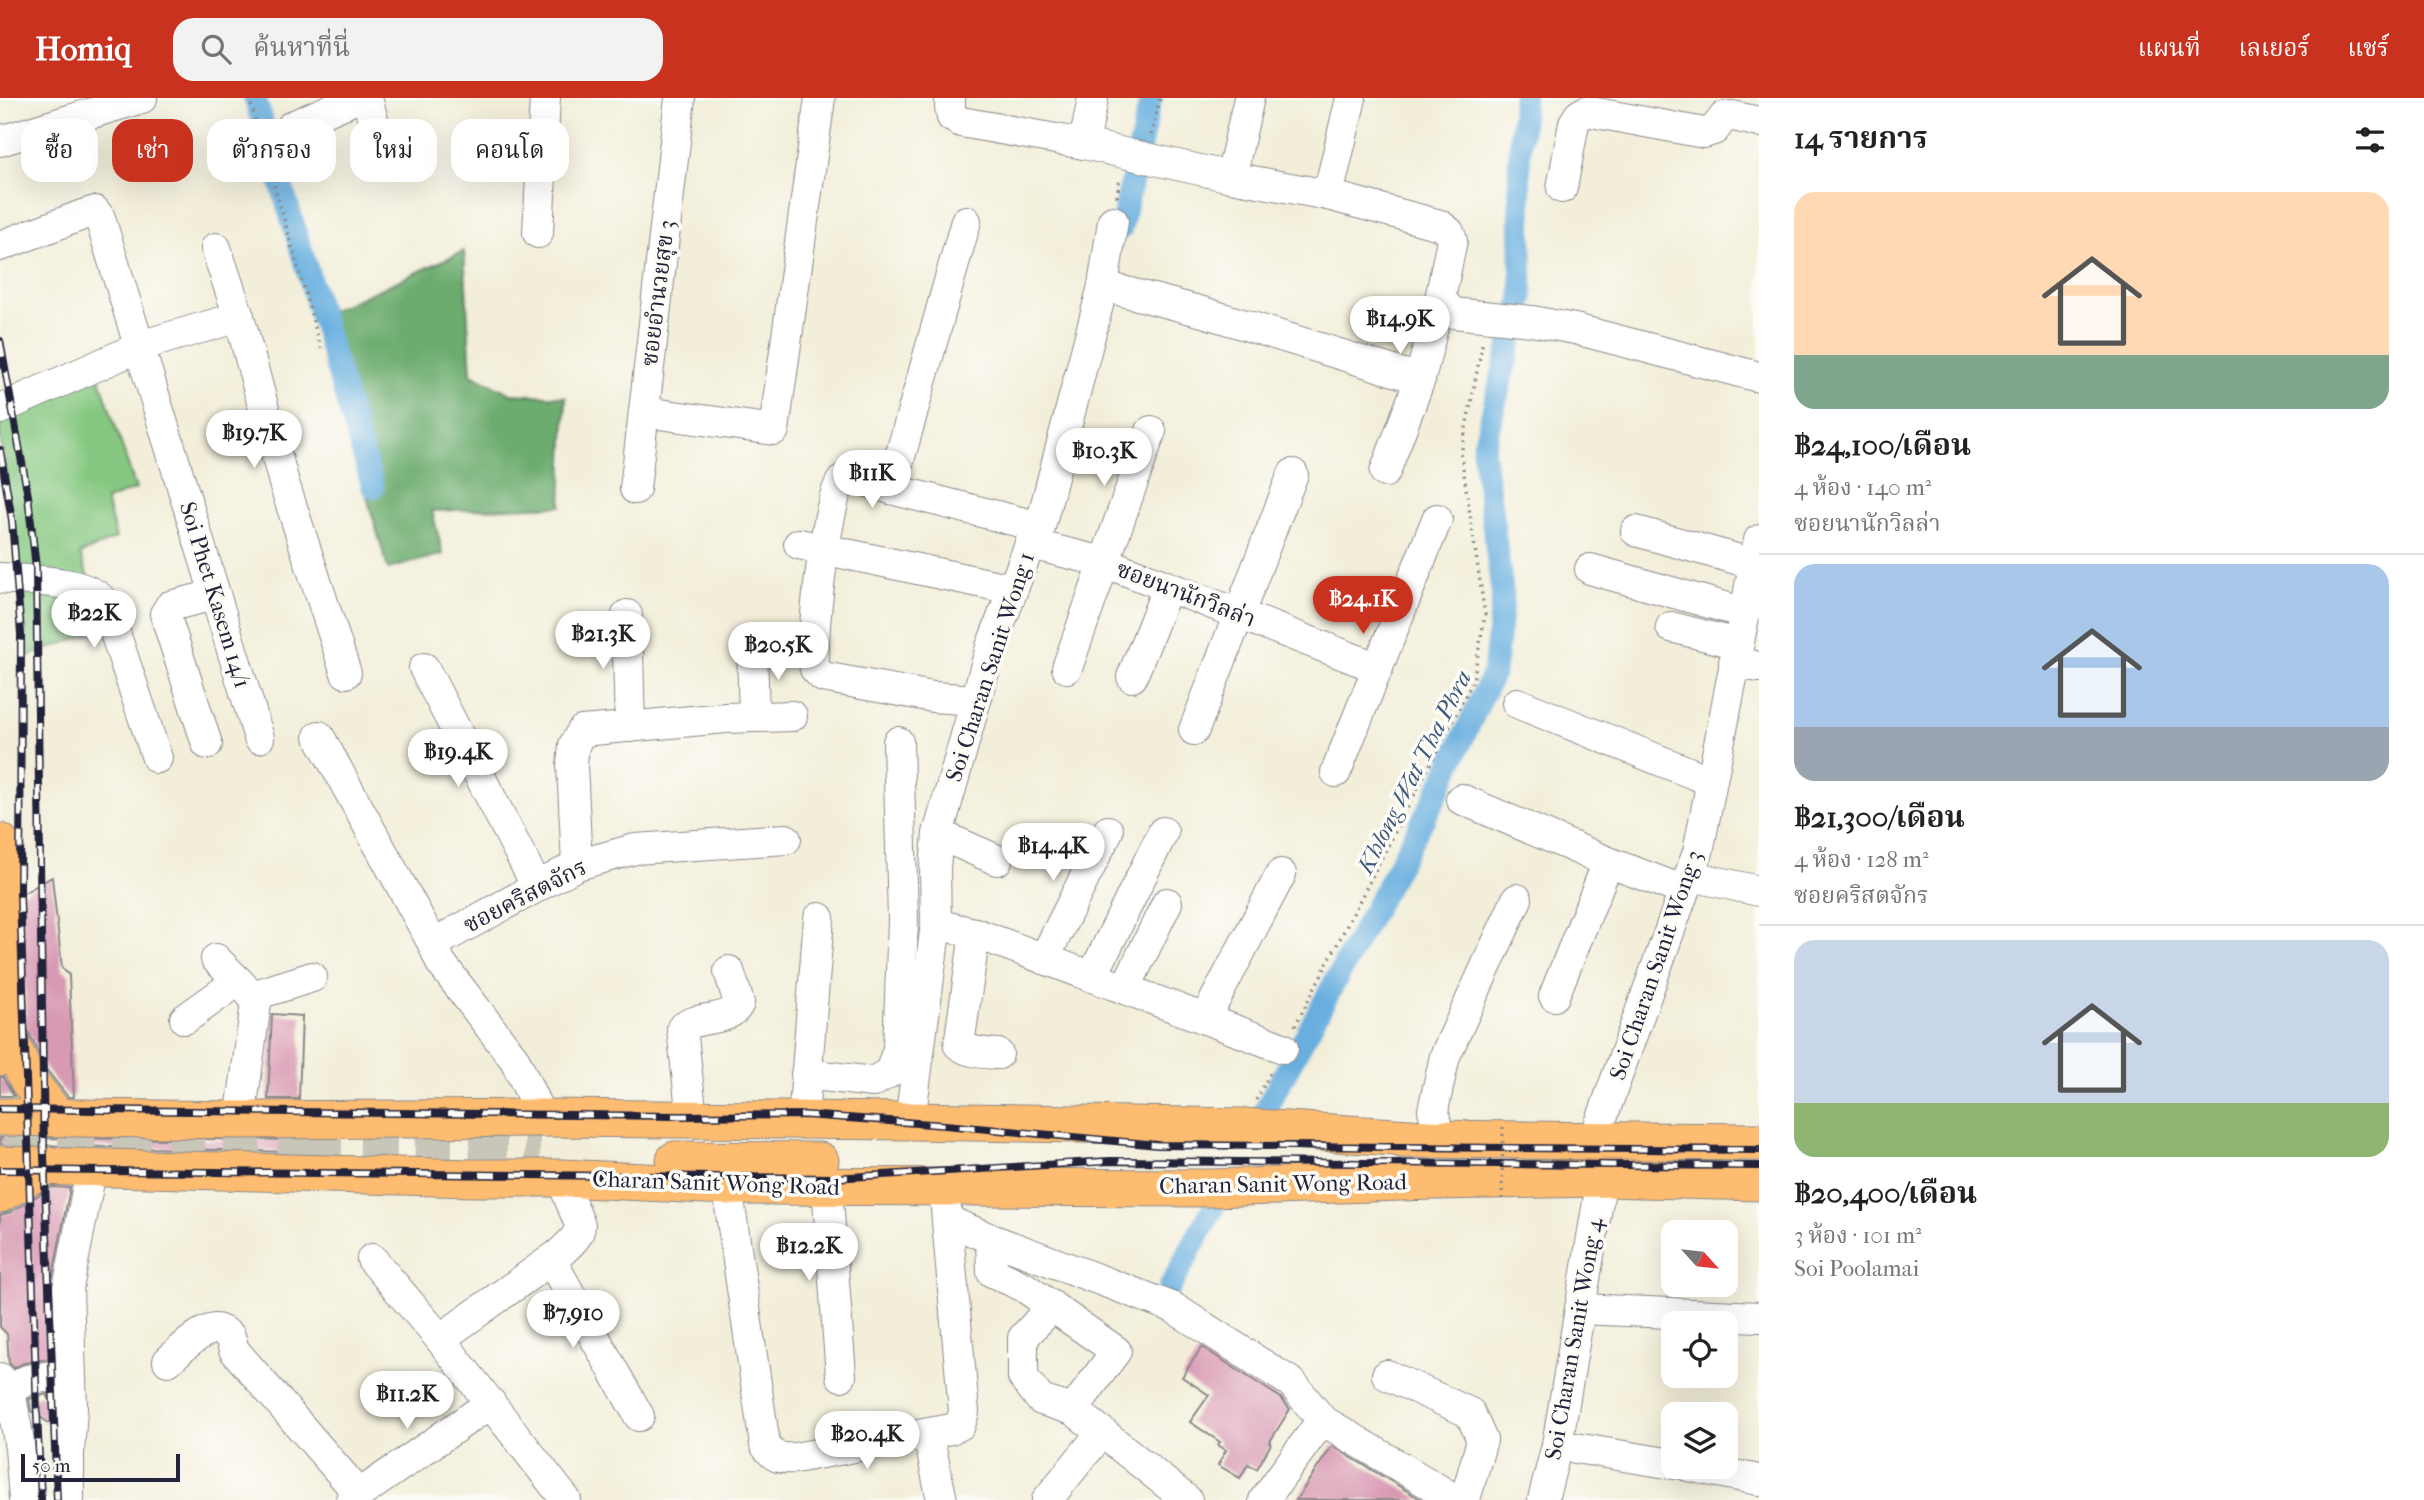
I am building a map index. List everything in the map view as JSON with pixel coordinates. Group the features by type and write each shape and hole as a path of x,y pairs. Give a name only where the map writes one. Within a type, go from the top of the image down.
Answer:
{"main road":[{"path":"0,842 3,1044 58,1117"},
{"name":"Charan Sanit Wong Road","path":"0,1116 240,1120 474,1118 544,1149 727,1186 827,1186 946,1204 1211,1188 1433,1181 1602,1178 1759,1182"},
{"path":"474,1118 461,1138 458,1153 460,1164 474,1178"},
{"name":"Charan Sanit Wong Road","path":"0,1165 474,1178 544,1149 692,1119 1243,1127 1432,1139"},
{"name":"Charan Sanit Wong Road","path":"544,1149 1209,1145 1432,1139 1759,1142"},
{"name":"Charan Sanit Wong Road","path":"544,1149 1210,1164 1433,1181"},
{"path":"0,1194 48,1166"}],"street":[{"path":"0,141 142,98"},
{"path":"308,119 357,98"},
{"path":"367,98 373,119"},
{"path":"538,233 545,98"},
{"name":"ซอยอำนวยสุข 3","path":"635,489 680,98"},
{"path":"645,412 774,430 820,98"},
{"path":"950,98 952,117 961,122 1084,144 1231,177 1328,195 1440,225 1449,232 1452,240 1420,379 1385,472"},
{"path":"1084,144 1093,98"},
{"path":"1231,177 1249,98"},
{"path":"1328,195 1351,98"},
{"path":"1562,188 1574,123 1586,111 1704,133 1714,130 1724,117 1733,116 1759,122"},
{"name":"Soi Phet Kasem 14/1","path":"0,246 95,211 100,218 259,738"},
{"path":"891,489 966,221"},
{"name":"Soi Charan Sanit Wong 1","path":"910,1121 936,924 935,868 938,834 976,700 1012,589 1035,536 1103,286 1113,221"},
{"path":"216,248 239,317 284,483 346,673"},
{"path":"1103,286 1203,312 1420,379"},
{"path":"1440,299 1453,313 1532,321 1575,329 1759,377"},
{"path":"0,409 140,347 239,317"},
{"path":"1067,668 1151,431"},
{"path":"1194,730 1293,474"},
{"name":"ซอยนานักวิลล่า","path":"976,700 933,697 818,674 813,662 811,546 841,481 850,476 1035,536 1378,668"},
{"path":"1336,772 1437,519"},
{"path":"1636,531 1757,552"},
{"path":"811,546 1012,589"},
{"name":"Soi Charan Sanit Wong 3","path":"1594,1140 1698,852 1711,781 1744,657 1757,552"},
{"path":"1590,569 1750,608"},
{"path":"0,578 71,585 99,595 105,603 157,758"},
{"path":"1132,677 1168,587"},
{"path":"207,744 164,614 170,606 215,595"},
{"path":"627,615 630,727"},
{"path":"1671,627 1744,657"},
{"path":"752,649 754,716"},
{"path":"424,668 537,887"},
{"path":"1517,703 1711,781"},
{"path":"577,866 572,765 574,745 582,731 754,716 792,716"},
{"path":"319,736 441,963 515,1059 544,1149 580,1225 580,1231 551,1260 440,1339"},
{"path":"806,1074 873,1082 890,1072 898,1049 903,919 898,742"},
{"path":"1461,799 1608,862 1688,883 1759,891"},
{"path":"1044,959 1108,831"},
{"path":"1092,976 1163,832"},
{"path":"938,834 997,860"},
{"name":"ซอยคริสตจักร","path":"433,944 577,866 635,849 786,839"},
{"path":"1554,996 1608,862"},
{"path":"1206,1019 1281,874"},
{"path":"1432,1139 1433,1110 1445,1056 1517,899"},
{"path":"1125,989 1167,904"},
{"path":"803,1120 819,918"},
{"path":"936,924 975,933 1283,1048"},
{"path":"975,933 959,1045 976,1052 998,1054"},
{"path":"216,959 256,1003 240,1120"},
{"path":"692,1119 682,1028 690,1021 727,1016 735,1012 738,1003 729,971"},
{"path":"185,1019 245,989 312,977"},
{"path":"69,1500 72,1409 68,1287 92,1166"},
{"name":"Soi Charan Sanit Wong 4","path":"1543,1500 1557,1446 1602,1178"},
{"path":"727,1186 765,1445 771,1455 780,1459 928,1434 960,1424 964,1412 946,1204"},
{"path":"827,1186 841,1376"},
{"path":"946,1204 991,1239 1172,1307 1292,1383 1322,1420 1456,1500"},
{"path":"991,1239 992,1272 1024,1287 1116,1351 1073,1410"},
{"path":"372,1259 440,1339 566,1500"},
{"path":"551,1260 639,1416"},
{"path":"1052,1306 1023,1338 1023,1377 1041,1400 1073,1410 1187,1500"},
{"path":"1581,1309 1759,1317"},
{"path":"168,1361 200,1336 213,1329 222,1330 230,1336 234,1349 355,1497 491,1403"},
{"path":"24,1500 20,1448 5,1384 57,1375 72,1409"},
{"path":"1387,1376 1470,1413 1482,1440 1465,1500"},
{"path":"1264,1500 1322,1420"},
{"path":"1046,1500 1102,1432"},
{"path":"928,1434 942,1500"},
{"path":"1557,1446 1661,1462"},
{"path":"1738,1476 1759,1480"}],"path":[{"path":"248,98 321,348"},
{"path":"1113,221 1135,156 1160,98"},
{"path":"1254,1106 1473,681 1485,615 1461,454 1494,318"},
{"path":"1502,1199 1503,1126"}],"green space":[{"path":"464,251 471,374 511,394 566,397 561,506 432,511 443,554 388,569 315,318"},
{"path":"96,367 136,489 106,500 116,538 80,554 106,628 29,656 0,433 0,409"}],"building":[{"path":"52,877 62,968 69,975 74,1097 68,1097 46,1069 26,1026 22,894"},
{"path":"272,1014 302,1016 299,1099 268,1099"},
{"path":"0,1077 3,1077 14,1096 0,1096"},
{"path":"0,1138 331,1140 333,1144 327,1153 0,1144"},
{"path":"52,1187 70,1188 51,1285 53,1358 24,1363 14,1368 9,1363 7,1334 0,1327 0,1215 11,1212"},
{"path":"1202,1347 1281,1398 1290,1409 1257,1469 1248,1464 1240,1478 1218,1465 1226,1450 1218,1445 1220,1442 1190,1422 1209,1395 1182,1377"},
{"path":"47,1394 54,1411 54,1420 49,1423 31,1411 29,1399"},
{"path":"1332,1446 1422,1500 1296,1500"}],"waterway":[{"path":"255,98 373,487"},
{"path":"1121,228 1151,98"},
{"name":"Khlong Wat Tha Phra","path":"1264,1112 1435,798 1494,671 1503,597 1483,449 1522,299 1519,160 1524,98"},
{"name":"Khlong Wat Tha Phra","path":"1169,1289 1212,1210"}],"tunnel":[{"path":"305,1137 540,1141"},
{"path":"3,1147 337,1154"}],"railway":[{"path":"0,341 28,496 36,568 44,1155 57,1500"},
{"path":"0,450 12,520 21,634 20,895 41,1500"},
{"path":"0,1109 805,1115 1158,1145 1759,1150"},
{"path":"0,1170 833,1178 1110,1161 1759,1166"}]}
